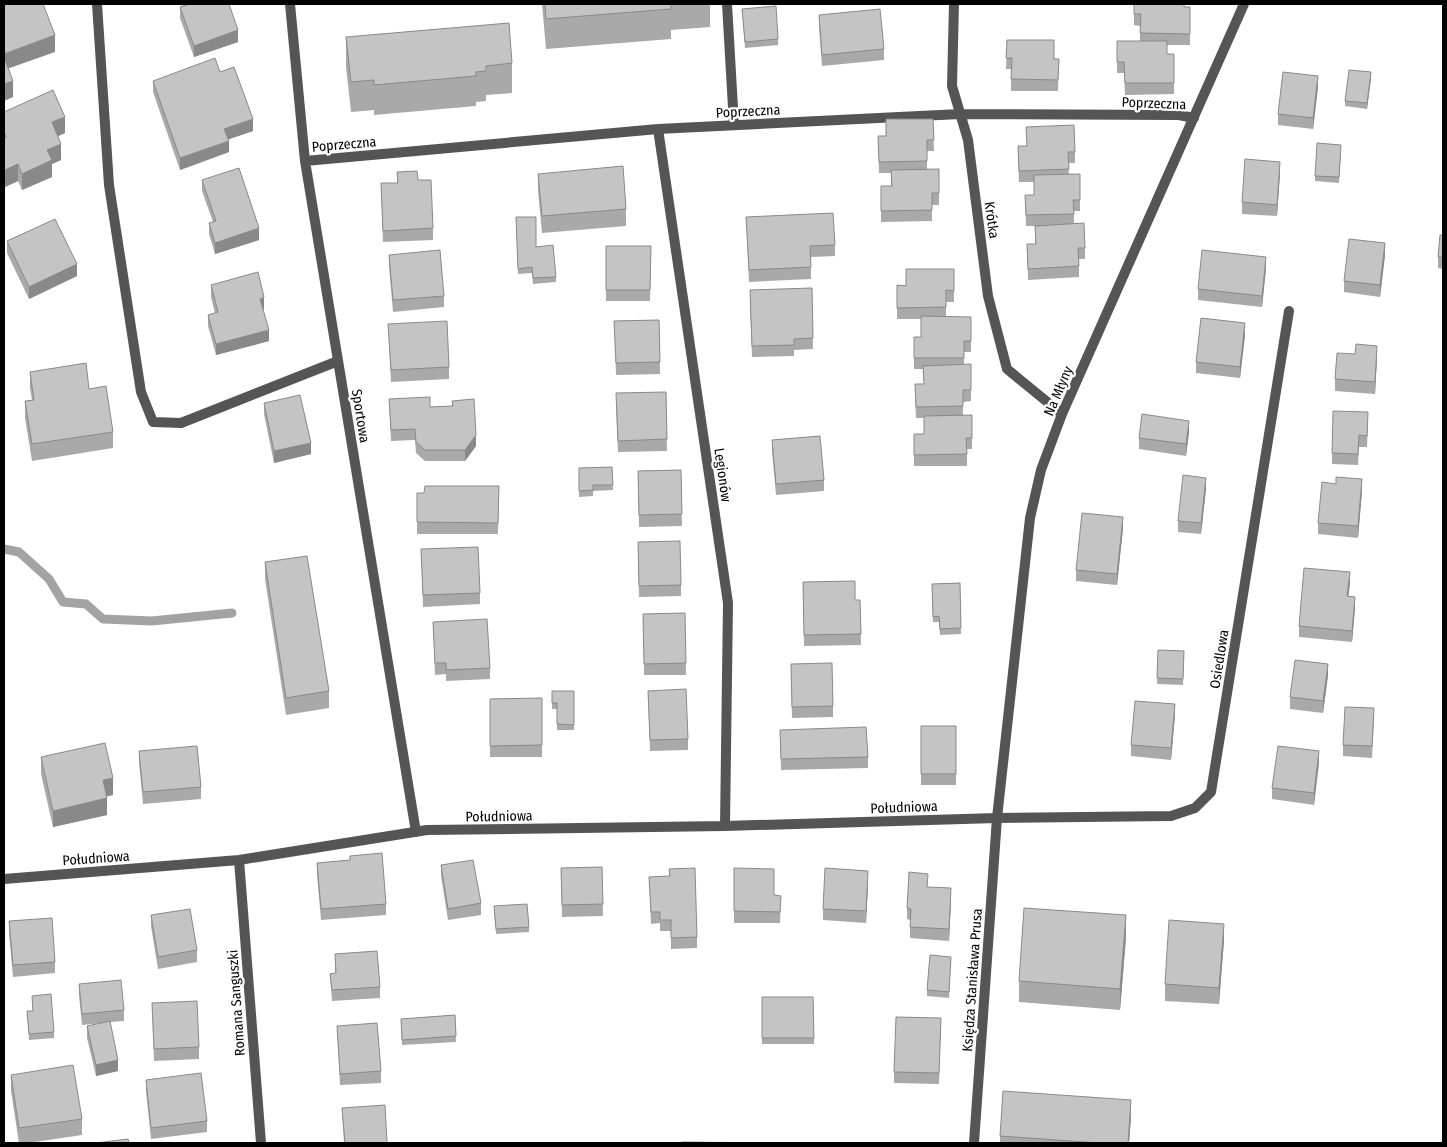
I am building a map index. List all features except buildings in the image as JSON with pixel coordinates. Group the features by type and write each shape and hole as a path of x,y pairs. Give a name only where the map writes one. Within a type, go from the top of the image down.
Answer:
{"street":[{"path":"97,4 110,184 141,392 153,422 181,423 338,361"},
{"name":"Sportowa","path":"290,4 304,162 416,832"},
{"path":"727,4 734,125"},
{"name":"Krótka","path":"954,4 952,86 968,140 988,296 1007,369 1062,414"},
{"name":"Na Młyny","path":"998,818 1030,518 1041,470 1062,414 1244,4"},
{"name":"Poprzeczna","path":"304,162 658,129 734,125 960,114 1179,115 1194,118"},
{"name":"Legionów","path":"658,129 728,603 725,826"},
{"name":"Osiedlowa","path":"998,818 1171,816 1195,808 1211,792 1289,311"},
{"name":"Południowa","path":"4,878 239,860 426,830 725,826 998,818"},
{"name":"Księdza Stanisława Prusa","path":"974,1143 998,818"},
{"name":"Romana Sanguszki","path":"239,860 261,1143"}],"waterway":[{"path":"4,549 19,552 49,579 63,602 86,604 103,619 152,621 232,613"}]}
